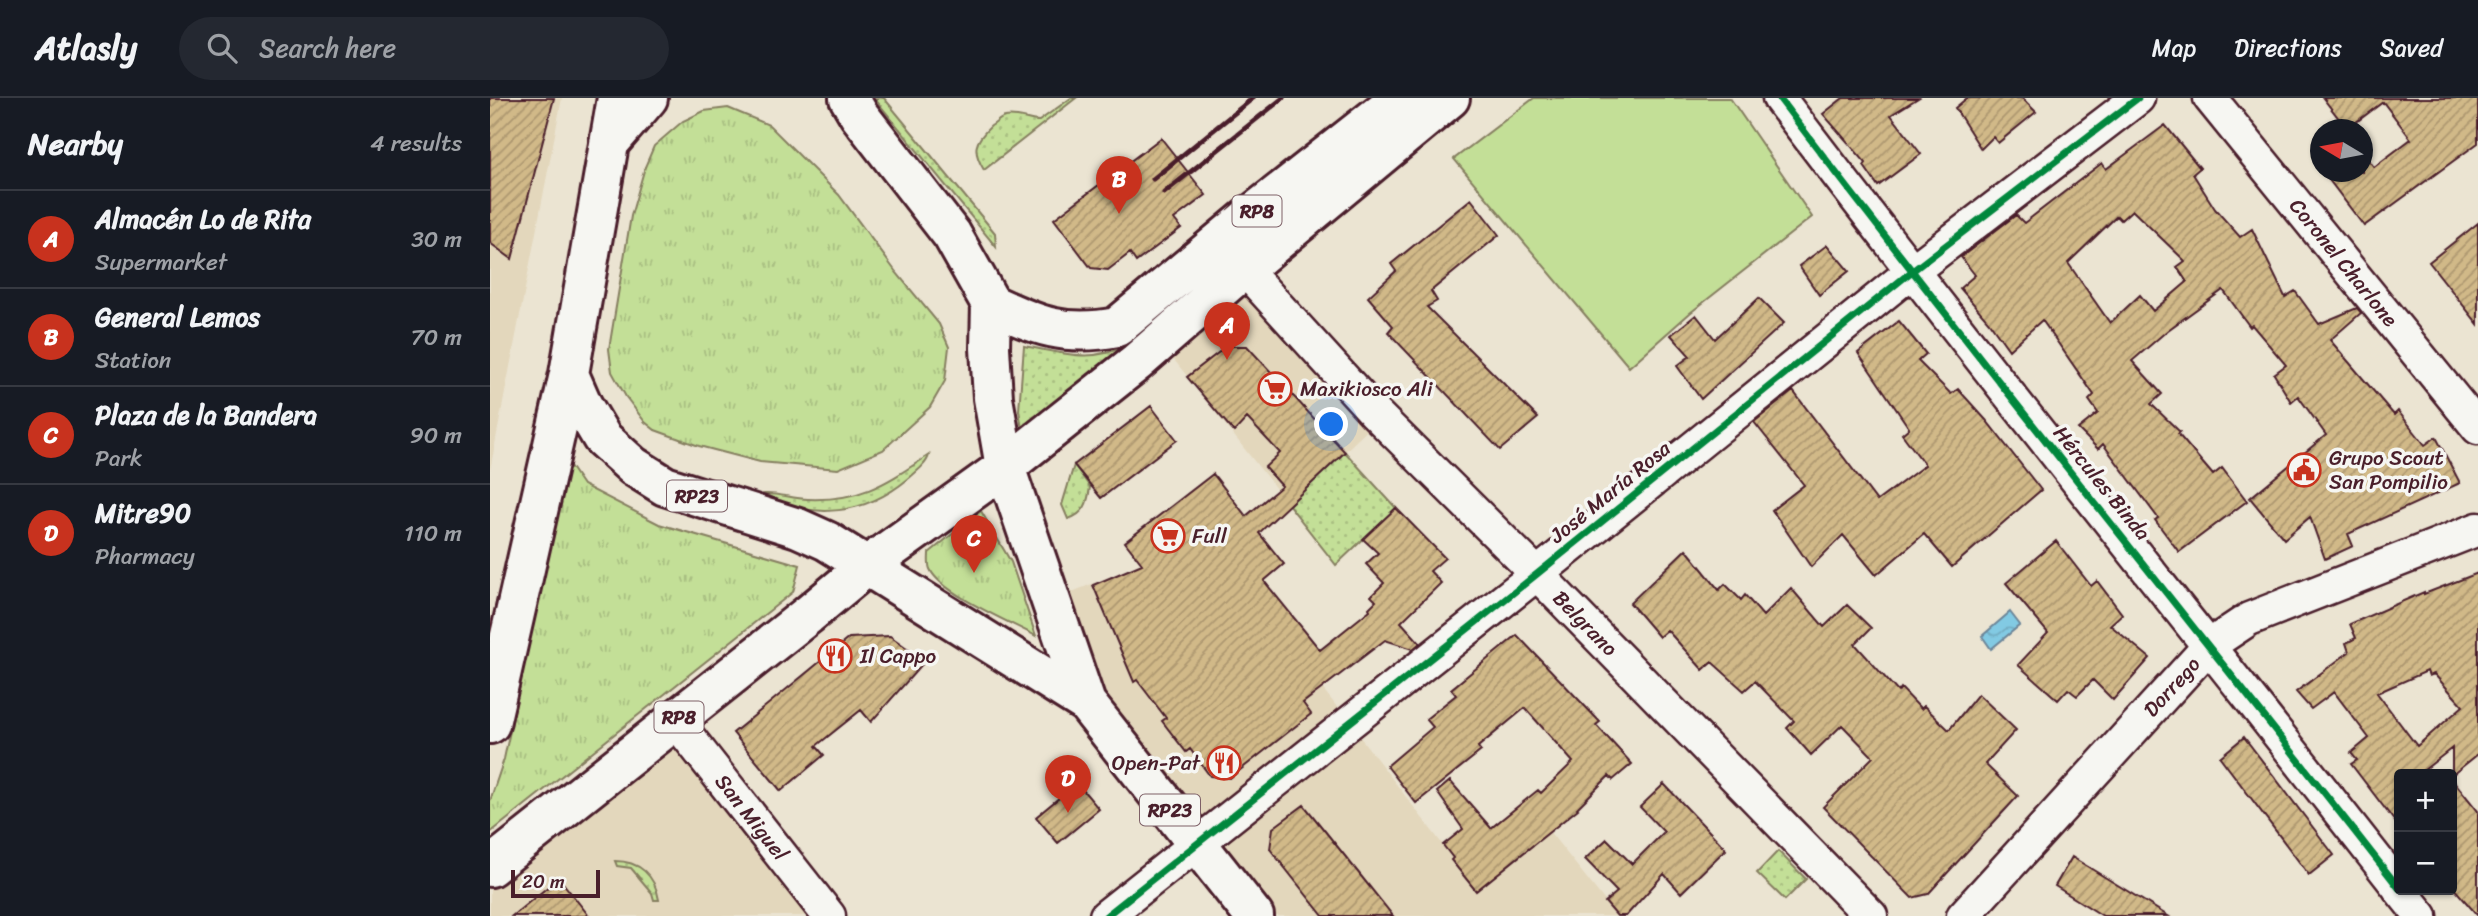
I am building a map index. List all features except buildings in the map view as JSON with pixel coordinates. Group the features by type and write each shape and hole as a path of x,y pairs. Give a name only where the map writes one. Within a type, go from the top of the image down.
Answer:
{"main road":[{"path":"490,724 569,374 617,98"},
{"path":"609,143 648,98"},
{"name":"RP8","path":"991,304 1042,326 1093,332 1117,327 1250,216 1400,98"},
{"name":"RP8","path":"490,867 867,566 1005,467 1137,362 1244,269 1450,98"},
{"path":"847,104 952,234 991,304"},
{"name":"RP23","path":"991,304 993,398 1005,467 1086,703 1254,916"},
{"name":"RP23","path":"569,374 583,406 602,438 633,466 665,486 798,528 827,541 1086,703"}],"street":[{"name":"Hércules Binda","path":"1779,98 1911,272 2210,645 2394,881"},
{"name":"José María Rosa","path":"1106,916 1911,272 2138,98"},
{"name":"Coronel Charlone","path":"2210,98 2478,428"},
{"name":"Belgrano","path":"1244,269 1375,412 1871,916"},
{"name":"Dorrego","path":"1963,916 2210,645 2249,619 2478,529"},
{"name":"San Miguel","path":"675,720 829,916"},
{"name":"Hércules Binda","path":"2405,895 2421,916"}],"shaded area":[{"path":"490,98 562,98 490,470"},
{"path":"1244,269 1380,418 1289,505 1160,342"},
{"path":"1202,539 1330,698 1453,858 1525,801 1617,916 1254,916 1086,703 1050,601"},
{"path":"675,720 829,916 490,916 490,867"}],"green space":[{"path":"874,98 884,98 995,233 996,247"},
{"path":"1071,98 1076,98 984,170 976,152 978,142 991,126 1001,118 1009,116 1039,121"},
{"path":"1534,98 1730,98 1812,217 1690,313 1629,367 1454,159"},
{"path":"728,108 769,125 839,195 896,272 939,324 949,347 945,381 930,407 883,450 838,469 760,462 699,446 655,430 645,422 626,397 612,372 609,349 631,216 654,146 683,121 704,111"},
{"path":"1129,344 1022,430 1019,410 1024,346 1065,354 1090,355 1102,354"},
{"path":"1345,452 1396,508 1336,565 1289,505"},
{"path":"929,455 921,468 892,491 857,507 820,511 783,503 765,494 808,499 844,497 886,482"},
{"path":"1074,465 1090,487 1085,507 1068,519 1062,505"},
{"path":"570,466 583,485 659,524 800,565 793,592 490,833 490,801 504,759 562,487"},
{"path":"981,511 1011,562 1036,636 947,588 930,569 929,553"},
{"path":"1778,851 1806,879 1785,900 1757,873"},
{"path":"615,861 631,864 644,871 654,883 659,900 654,900 652,893 631,868 617,866"}],"water":[{"path":"2010,612 2020,625 1991,649 1982,636"}],"railway":[{"path":"1153,179 1253,98"},
{"path":"1164,193 1283,98"}],"cycle path":[{"path":"1779,98 2394,882"},
{"path":"1106,916 1537,574 1911,272 2138,98"}],"place":[{"name":"General Lemos","path":"1119,214"},
{"name":"Almacén Lo de Rita","path":"1227,360"},
{"name":"Maxikiosco Ali","path":"1275,389"},
{"name":"Grupo Scout San Pompilio","path":"2304,470"},
{"name":"Full","path":"1168,536"},
{"name":"Plaza de la Bandera","path":"974,573"},
{"name":"Il Cappo","path":"835,656"},
{"name":"Open-Pat","path":"1224,763"},
{"name":"Mitre90","path":"1068,813"}]}
